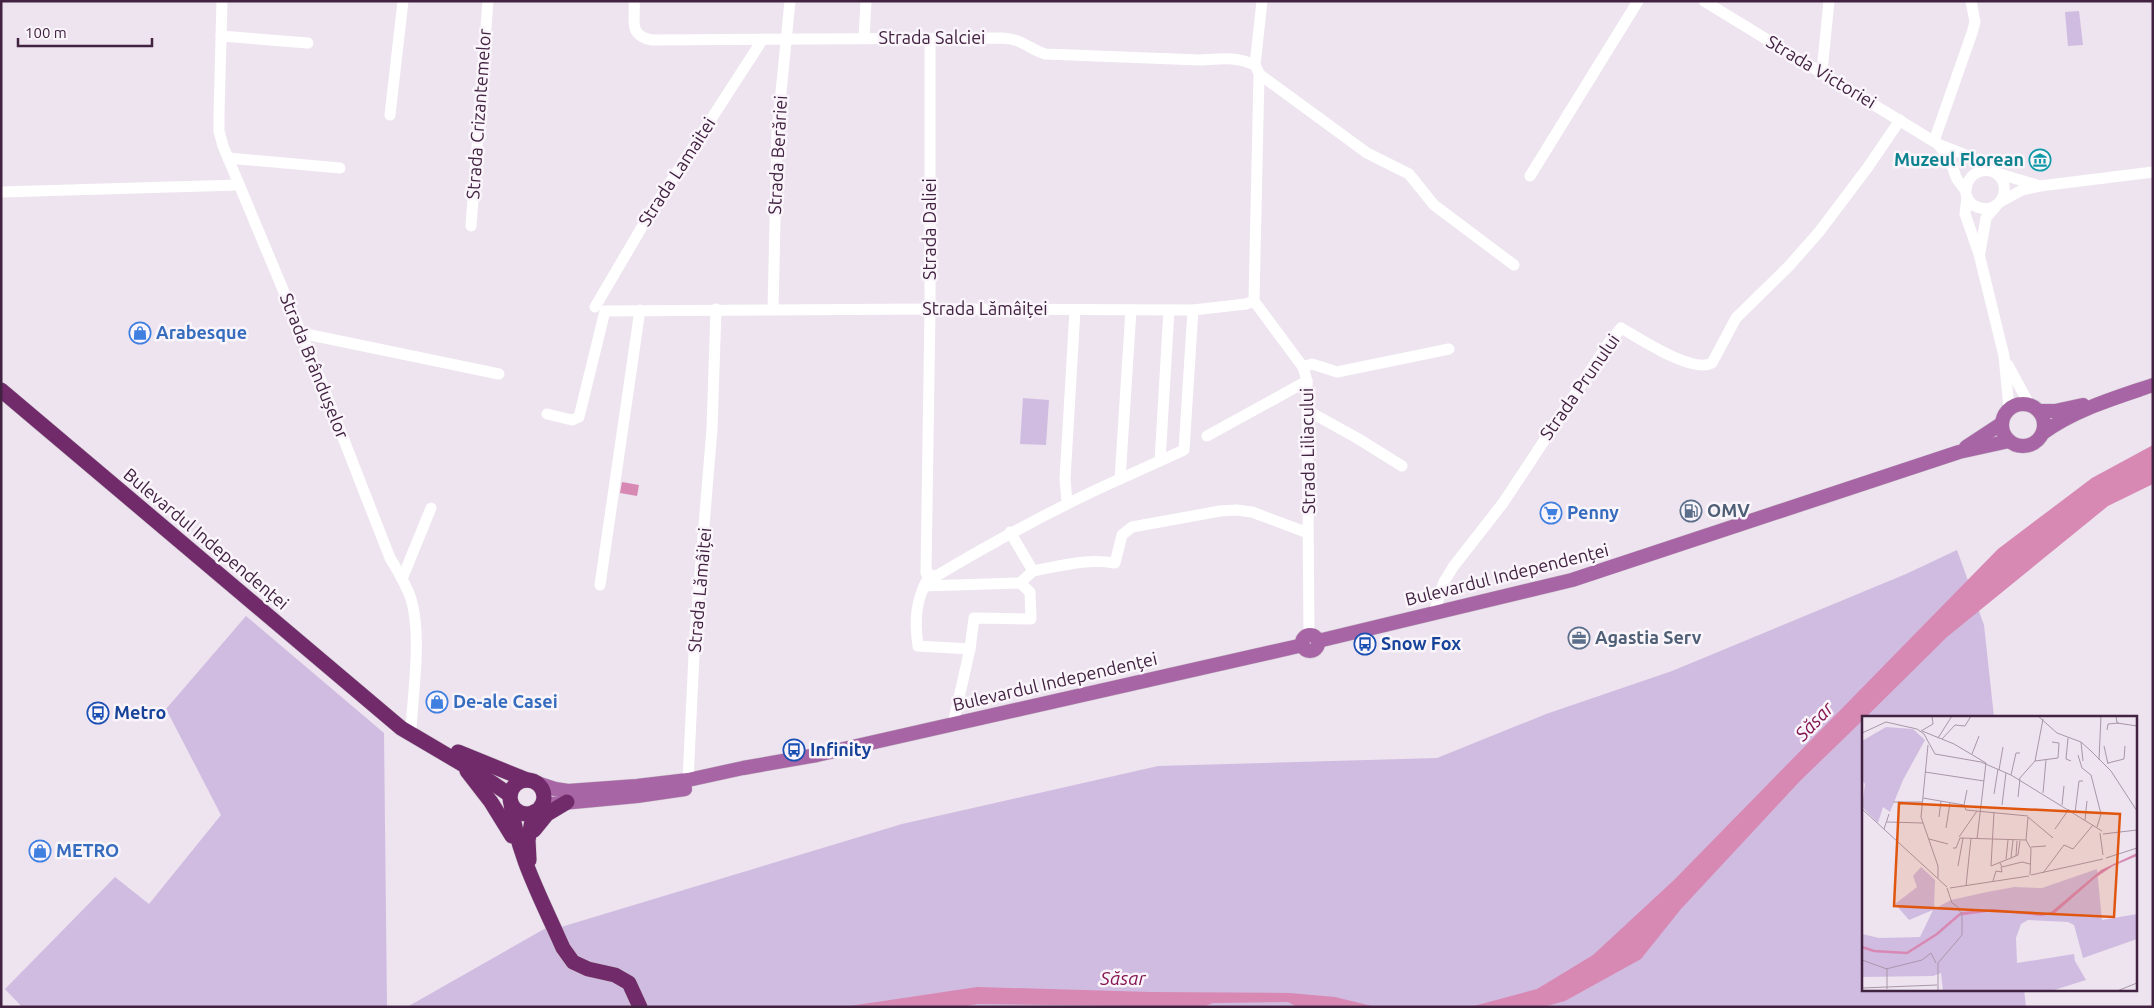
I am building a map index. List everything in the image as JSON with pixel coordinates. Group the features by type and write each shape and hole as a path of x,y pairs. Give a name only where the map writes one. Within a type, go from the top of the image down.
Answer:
{"highway":[{"name":"Bulevardul Independenței","path":"1,390 401,728 479,774 510,799"},
{"name":"Bulevardul Independenței","path":"387,716 464,756 532,782"},
{"path":"463,766 524,844"},
{"path":"524,844 544,796 532,782 522,781 514,786 510,799 512,820 524,844 531,874 563,948 573,962 588,969 615,975 629,983 640,1007"},
{"path":"510,799 519,812 526,814 538,808"},
{"path":"524,844 547,814 567,802"}],"main road":[{"path":"2115,398 2071,408 2034,408 2015,405 2009,408 2002,418 2003,434 2014,445 2028,446 2034,444 2043,433 2056,424 2115,398 2153,385"},
{"path":"2034,408 2043,418 2043,433"},
{"name":"Bulevardul Independenței","path":"1959,452 2001,424"},
{"name":"Bulevardul Independenței","path":"532,782 555,789 602,790 688,780 816,755 1434,613 1572,580 1959,452 2009,441"},
{"name":"Bulevardul Independenței","path":"538,808 567,802 637,796 688,788 768,770 816,755"}],"street":[{"name":"Strada Brândușelor","path":"222,1 219,131 238,185 301,334 386,549 411,601 415,621 411,729"},
{"path":"390,115 403,1"},
{"name":"Strada Crizantemelor","path":"471,226 488,1"},
{"name":"Strada Salciei","path":"634,1 636,32 643,38 652,40 1002,38 1026,43 1034,50 1045,54 1200,60 1222,57 1235,58 1257,69"},
{"name":"Strada Berăriei","path":"773,310 777,133 790,1"},
{"path":"864,38 866,1"},
{"path":"1254,301 1257,69 1262,1"},
{"path":"1530,176 1638,1"},
{"name":"Strada Victoriei","path":"1704,1 1718,5 1936,142 1966,155 1994,172 2040,186"},
{"path":"1822,71 1829,1"},
{"path":"1971,1 1975,22 1936,142 1950,161 1970,202 1982,209 1998,204 2022,190 2040,186 2153,172"},
{"path":"221,36 308,43"},
{"name":"Strada Lamaitei","path":"547,414 572,420 579,417 600,309 649,215 763,39"},
{"name":"Strada Daliei","path":"930,39 930,309 926,577 919,594 915,628 918,646 926,648 970,649"},
{"path":"1257,69 1367,153 1409,174 1434,205 1514,265"},
{"name":"Strada Prunului","path":"1434,613 1444,582 1453,567 1502,503 1608,344 1621,328 1671,356 1703,366 1712,363 1736,318 1789,266 1819,232 1868,167 1900,120"},
{"path":"228,158 340,168"},
{"path":"1979,254 1986,218 1998,204 2004,190 2004,183 1994,172 1986,170 1973,174 1969,178 1965,214 1979,254 2004,356 2009,408"},
{"path":"1,192 238,185"},
{"name":"Strada Lămâiței","path":"600,309 1193,310 1246,304 1254,301"},
{"name":"Strada Liliacului","path":"1254,301 1303,367 1308,381 1310,641"},
{"path":"600,585 640,310"},
{"name":"Strada Lămâiței","path":"688,780 695,634 712,429 716,310"},
{"path":"1067,502 1064,478 1076,310"},
{"path":"1120,478 1130,310"},
{"path":"1160,461 1169,310"},
{"path":"926,577 938,575 1010,532 1067,502 1184,450 1193,310"},
{"path":"301,334 499,374"},
{"path":"1303,367 1312,364 1337,372 1449,349"},
{"path":"2004,356 2034,408"},
{"path":"1207,436 1308,381"},
{"path":"1308,411 1402,466"},
{"path":"402,579 431,508"},
{"path":"1020,583 1034,571 1084,562 1100,561 1115,563 1122,535 1132,527 1220,511 1252,512 1308,532"},
{"path":"1010,532 1034,571"},
{"path":"926,577 1020,583 1030,592 1030,619 974,618 970,649 953,724"}],"shaded area":[{"path":"2079,11 2083,45 2068,46 2065,12"},
{"path":"1023,398 1049,400 1046,445 1020,444"},
{"path":"2153,445 2153,484 2108,506 1947,637 1867,716 1862,716 1862,721 1800,781 1681,909 1641,959 1565,1001 1543,1007 1470,1007 1537,989 1593,955 1674,880 1998,549 2092,478"},
{"path":"622,482 639,485 637,496 620,493"},
{"path":"1957,550 1984,625 1994,716 1862,716 1862,990 2024,990 2026,1007 407,1007 553,924 561,927 902,824 1158,766 1437,758 1546,714 1672,671 1906,574"},
{"path":"246,616 384,733 387,1007 22,1007 5,989 115,877 149,904 221,815 166,709"},
{"path":"977,987 1151,992 1290,993 1335,997 1376,1007 1297,1007 1288,1002 1213,1003 1203,1007 978,1004 960,1007 843,1007"}],"place":[{"name":"Muzeul Florean","path":"2040,160"},
{"name":"Arabesque","path":"140,333"},
{"name":"OMV","path":"1691,511"},
{"name":"Penny","path":"1551,513"},
{"name":"Agastia Serv","path":"1579,638"},
{"name":"Snow Fox","path":"1365,644"},
{"name":"De-ale Casei","path":"437,702"},
{"name":"Metro","path":"98,713"},
{"name":"Infinity","path":"794,750"},
{"name":"METRO","path":"40,851"}],"water label":[{"name":"Săsar","path":"1814,721"},
{"name":"Săsar","path":"1123,978"}]}
